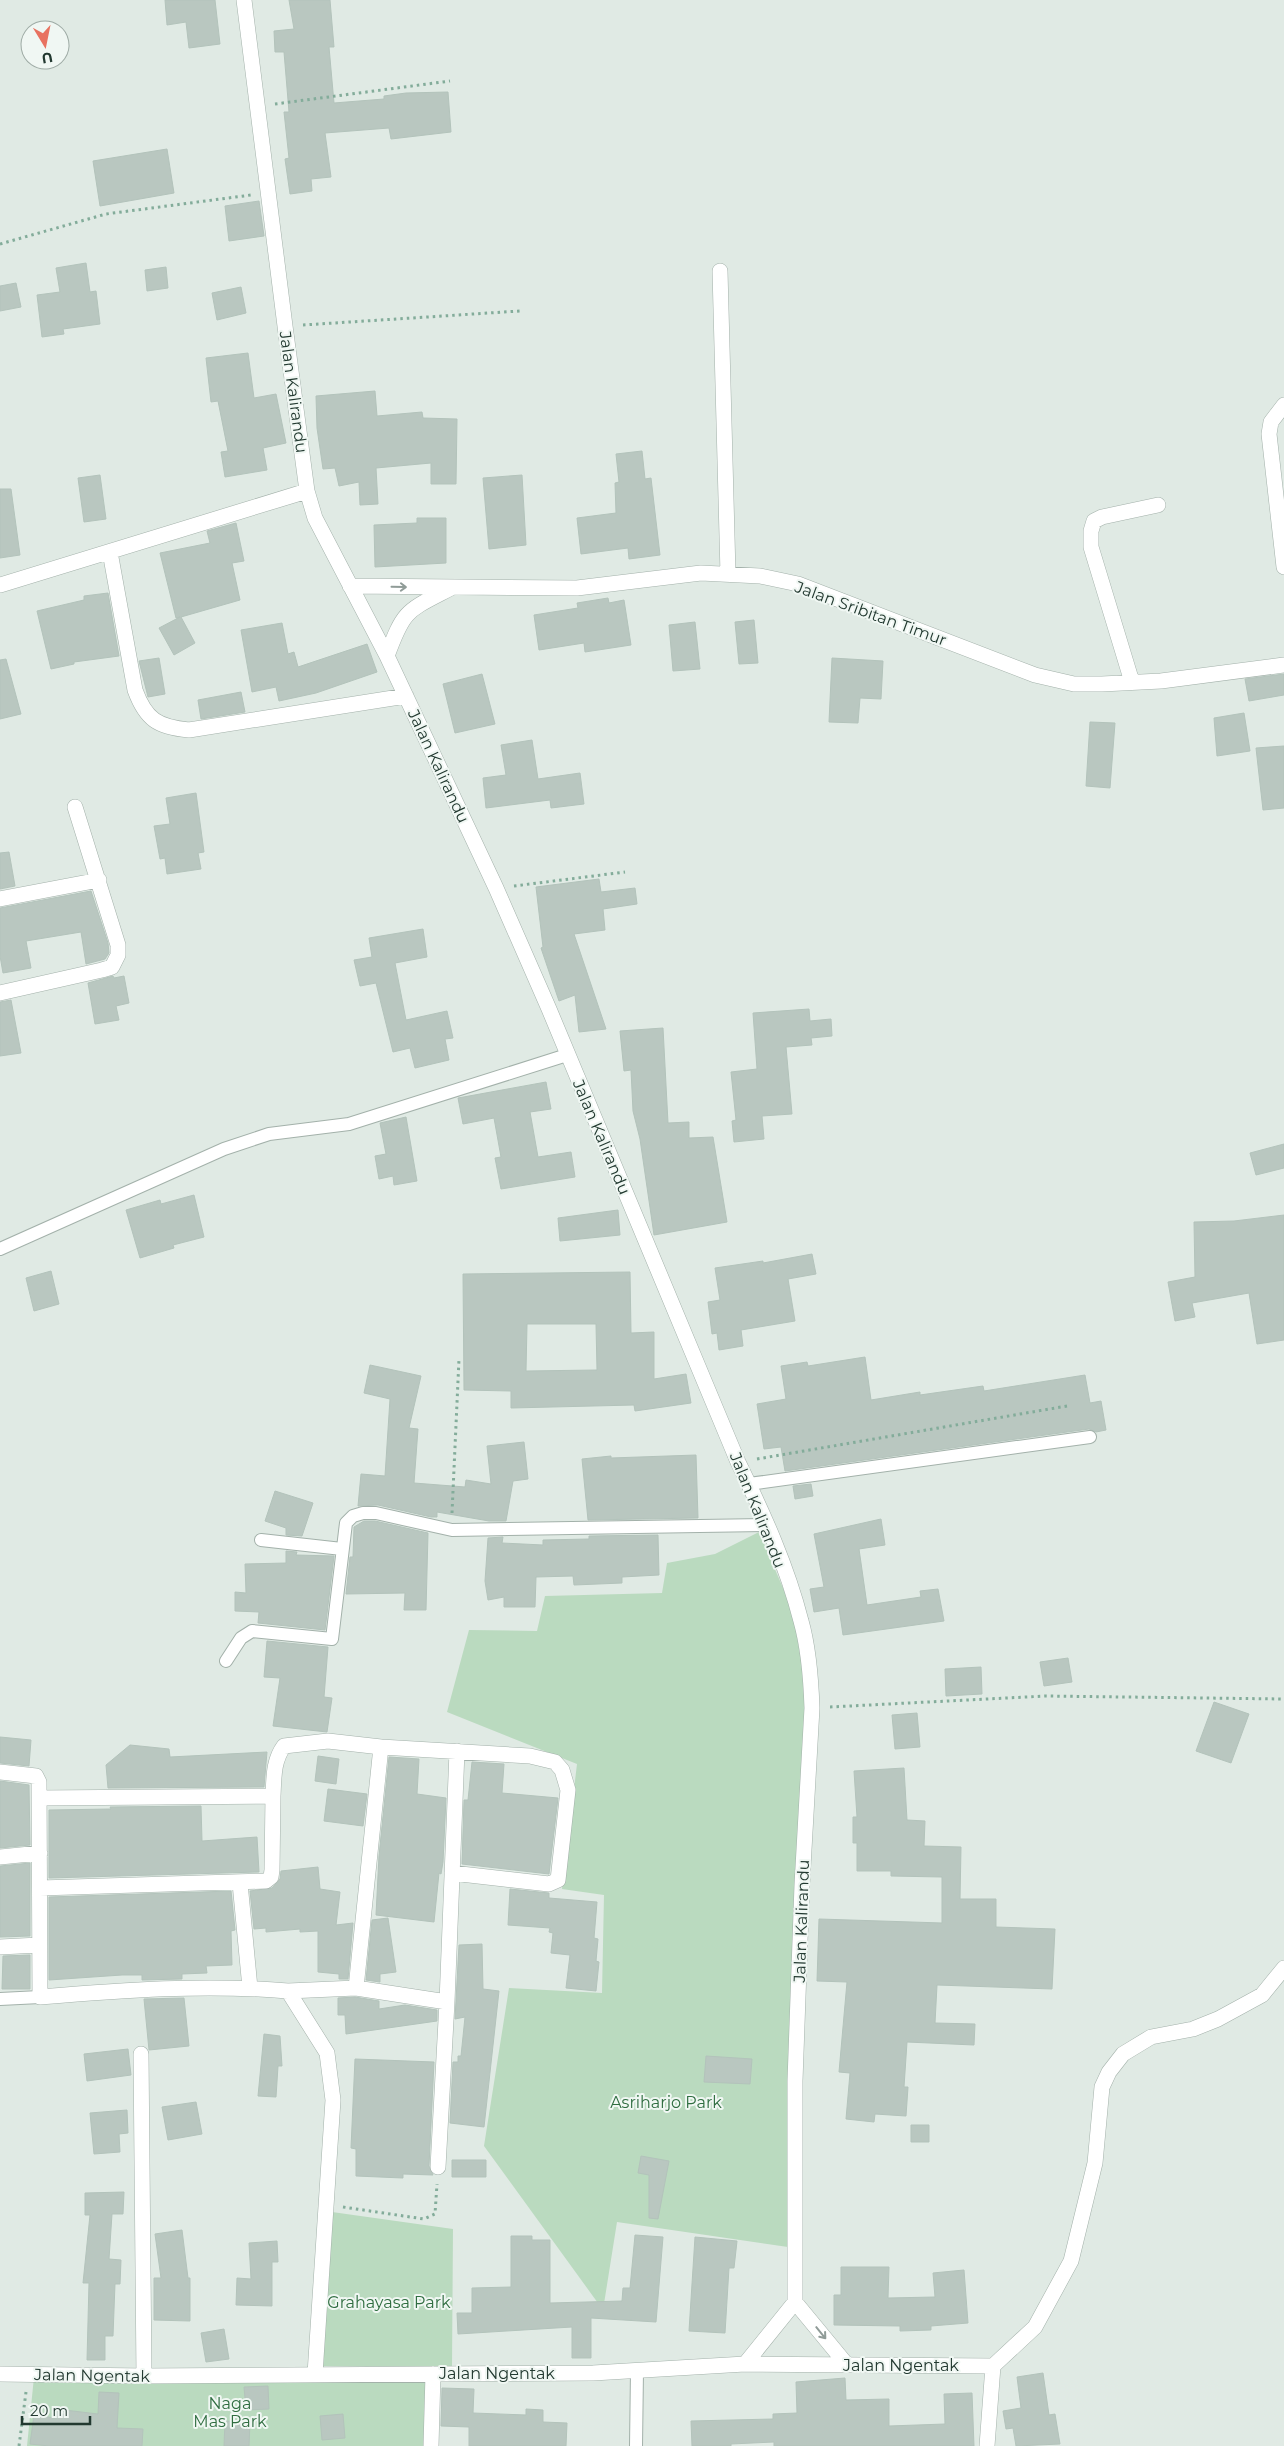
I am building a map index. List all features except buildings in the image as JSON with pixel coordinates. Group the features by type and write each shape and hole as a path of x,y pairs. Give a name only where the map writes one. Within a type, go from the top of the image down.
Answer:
{"street":[{"name":"Jalan Kalirandu","path":"244,0 307,491 315,518 387,656 496,888 738,1462 768,1525 802,1622 811,1680 812,1708 802,1884 795,2072 795,2302"},
{"path":"720,271 728,574"},
{"path":"1284,405 1271,422 1269,434 1284,567"},
{"path":"0,585 307,491"},
{"path":"1132,682 1091,547 1091,531 1094,521 1102,517 1158,505"},
{"path":"110,552 135,690 141,707 153,720 171,728 189,730 406,696"},
{"name":"Jalan Sribitan Timur","path":"350,586 577,588 701,573 760,576 798,584 941,638 988,658 1035,675 1074,684 1132,682 1284,664"},
{"name":"Jalan Sribitan Timur","path":"387,656 402,617 414,607 452,587"},
{"path":"0,993 112,966 118,955 118,945 75,807"},
{"path":"0,899 99,880"},
{"path":"40,1888 240,1883 266,1880 271,1877 275,1765 278,1754 284,1746 328,1741 381,1748 457,1751 546,1758 555,1762 562,1770 568,1790 559,1875 554,1883 452,1872"},
{"path":"356,1988 381,1748"},
{"path":"438,2167 457,1751"},
{"path":"0,1772 36,1776 39,1782 40,1997 141,1989 250,1988 288,1991 356,1988 447,2002"},
{"path":"40,1798 274,1796"},
{"path":"0,1856 40,1853"},
{"path":"240,1883 250,1988"},
{"path":"0,1947 39,1945"},
{"path":"987,2446 993,2366 1036,2327 1071,2262 1095,2163 1102,2087 1109,2072 1123,2054 1151,2037 1193,2029 1218,2019 1262,1995 1284,1968"},
{"path":"288,1991 327,2053 333,2100 314,2374"},
{"path":"141,2054 144,2376"},
{"path":"745,2364 795,2302 847,2365"},
{"name":"Jalan Ngentak","path":"0,2374 144,2376 593,2373 745,2364 993,2366"},
{"path":"431,2446 433,2374"}],"lane":[{"path":"0,1249 224,1149 269,1134 349,1124 567,1055"},
{"path":"749,1484 1090,1437"},
{"path":"226,1661 241,1638 252,1630 332,1639 346,1523 353,1516 363,1513 376,1513 452,1530 768,1525"},
{"path":"260,1540 342,1549"},
{"path":"0,1998 40,1997"},
{"path":"636,2446 637,2371"}],"path":[{"path":"257,106 450,81"},
{"path":"0,244 106,214 268,193"},
{"path":"285,326 520,312"},
{"path":"496,888 625,872"},
{"path":"452,1530 458,1359"},
{"path":"738,1462 1067,1406"},
{"path":"812,1708 1046,1696 1284,1698"},
{"path":"327,2205 424,2219 435,2214 438,2167"},
{"path":"19,2446 28,2373"}],"green space":[{"name":"Asriharjo Park","path":"759,1532 792,1609 810,1708 788,2247 617,2222 603,2310 484,2146 509,1988 602,1993 604,1895 562,1889 577,1764 447,1712 469,1630 537,1631 545,1596 662,1593 667,1563 715,1554"},
{"name":"Grahayasa Park","path":"332,2212 453,2229 452,2367 323,2366"},
{"name":"Naga Mas Park","path":"34,2377 431,2377 430,2446 27,2446"}]}
